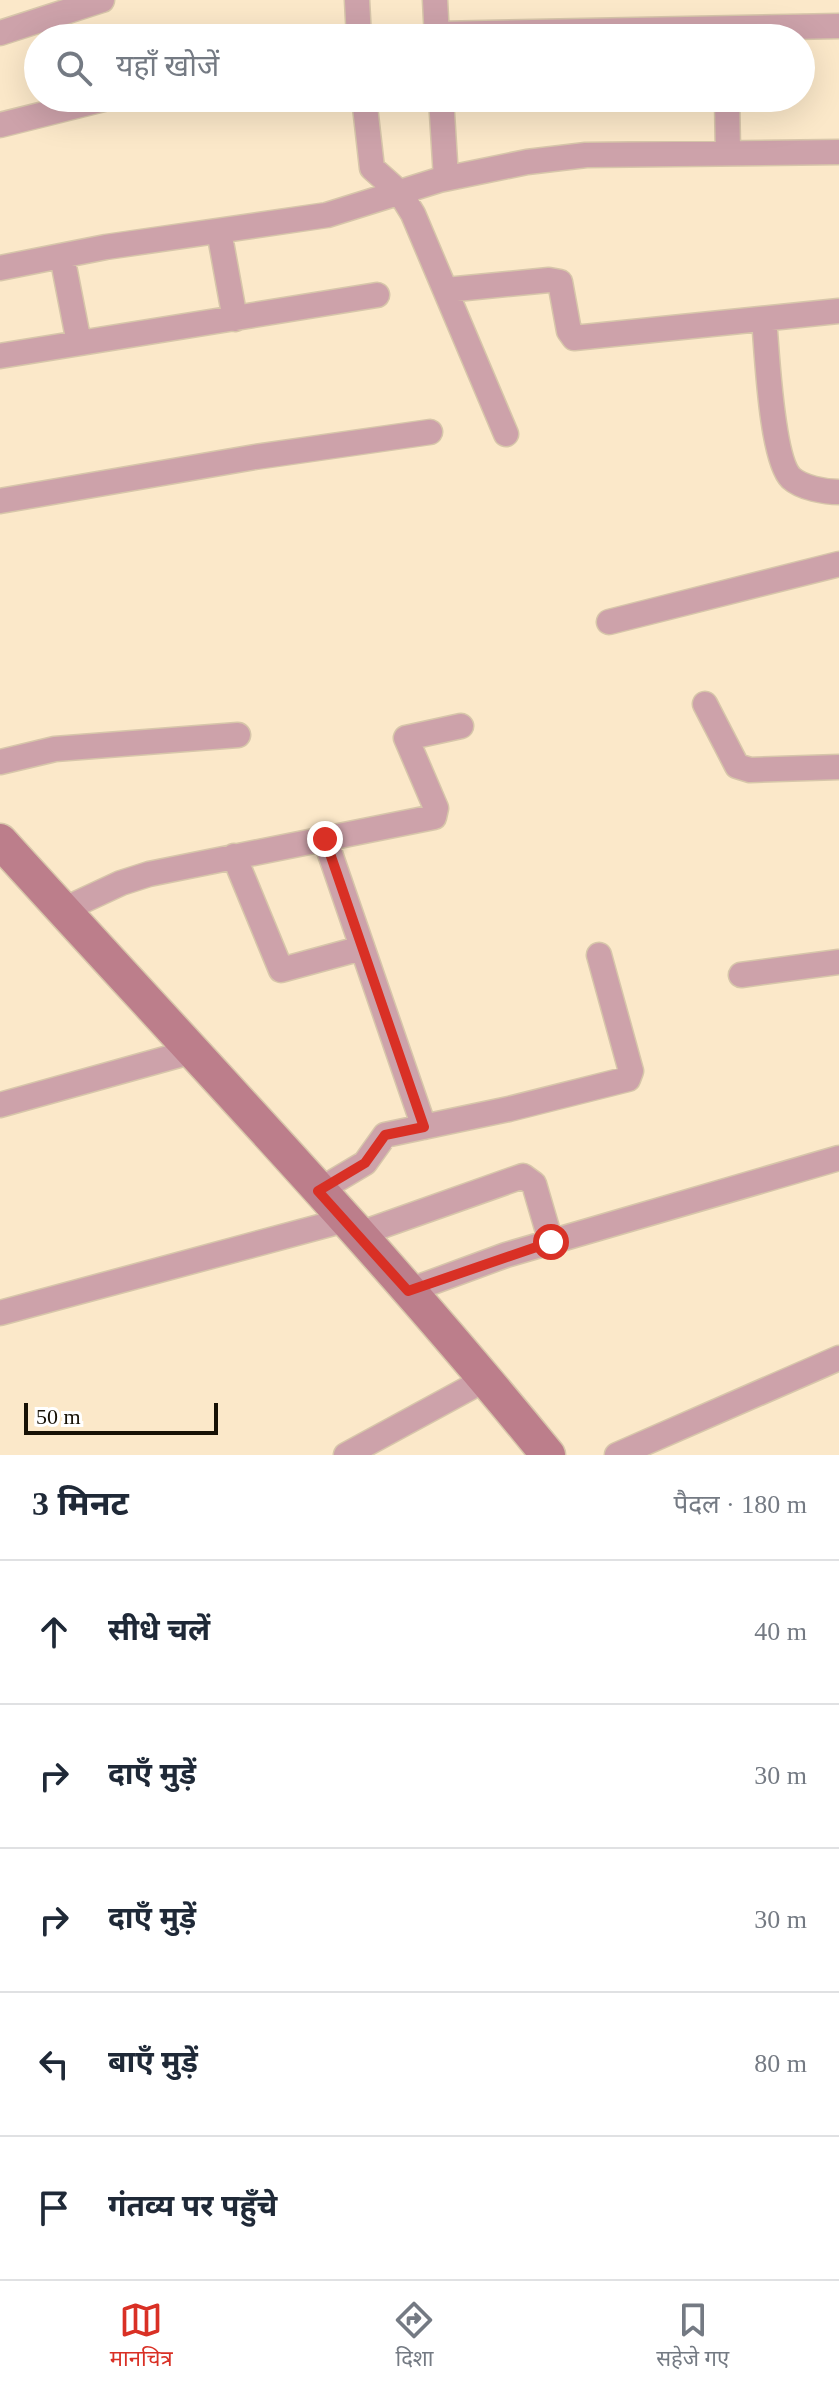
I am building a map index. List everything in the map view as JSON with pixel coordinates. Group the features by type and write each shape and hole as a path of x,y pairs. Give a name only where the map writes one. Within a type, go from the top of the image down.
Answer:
{"street":[{"path":"28,24 102,0"},
{"path":"357,0 358,24"},
{"path":"435,0 436,24"},
{"path":"0,33 24,25"},
{"path":"815,27 839,26"},
{"path":"0,125 52,112"},
{"path":"366,112 372,168 395,195 446,290 506,434"},
{"path":"442,112 446,178"},
{"path":"727,112 728,152"},
{"path":"0,268 351,209 478,169 586,155 839,152"},
{"path":"219,231 235,319"},
{"path":"62,256 79,343"},
{"path":"446,290 549,280 560,282 569,331 574,338 839,311"},
{"path":"0,356 377,295"},
{"path":"764,319 773,413 786,470 801,484 839,492"},
{"path":"0,501 255,457 430,432"},
{"path":"609,622 839,564"},
{"path":"705,704 737,766 750,770 839,767"},
{"path":"63,910 121,883 234,856 434,817 437,812 434,803 406,738 461,726"},
{"path":"0,762 55,749 238,735"},
{"path":"325,839 424,1127"},
{"path":"0,841 63,910 174,1057 318,1191 337,1227 408,1291 472,1387 548,1455"},
{"path":"234,856 281,970 362,948"},
{"path":"318,1191 365,1163 385,1135 628,1079 631,1071 599,955"},
{"path":"741,975 839,962"},
{"path":"0,1105 174,1057"},
{"path":"408,1291 551,1242 839,1158"},
{"path":"0,1313 523,1176 534,1184 551,1242"},
{"path":"617,1455 839,1358"},
{"path":"360,1452 472,1387"}],"route":[{"path":"325,839 424,1127 385,1135 365,1163 318,1191 408,1291 551,1242"}]}
